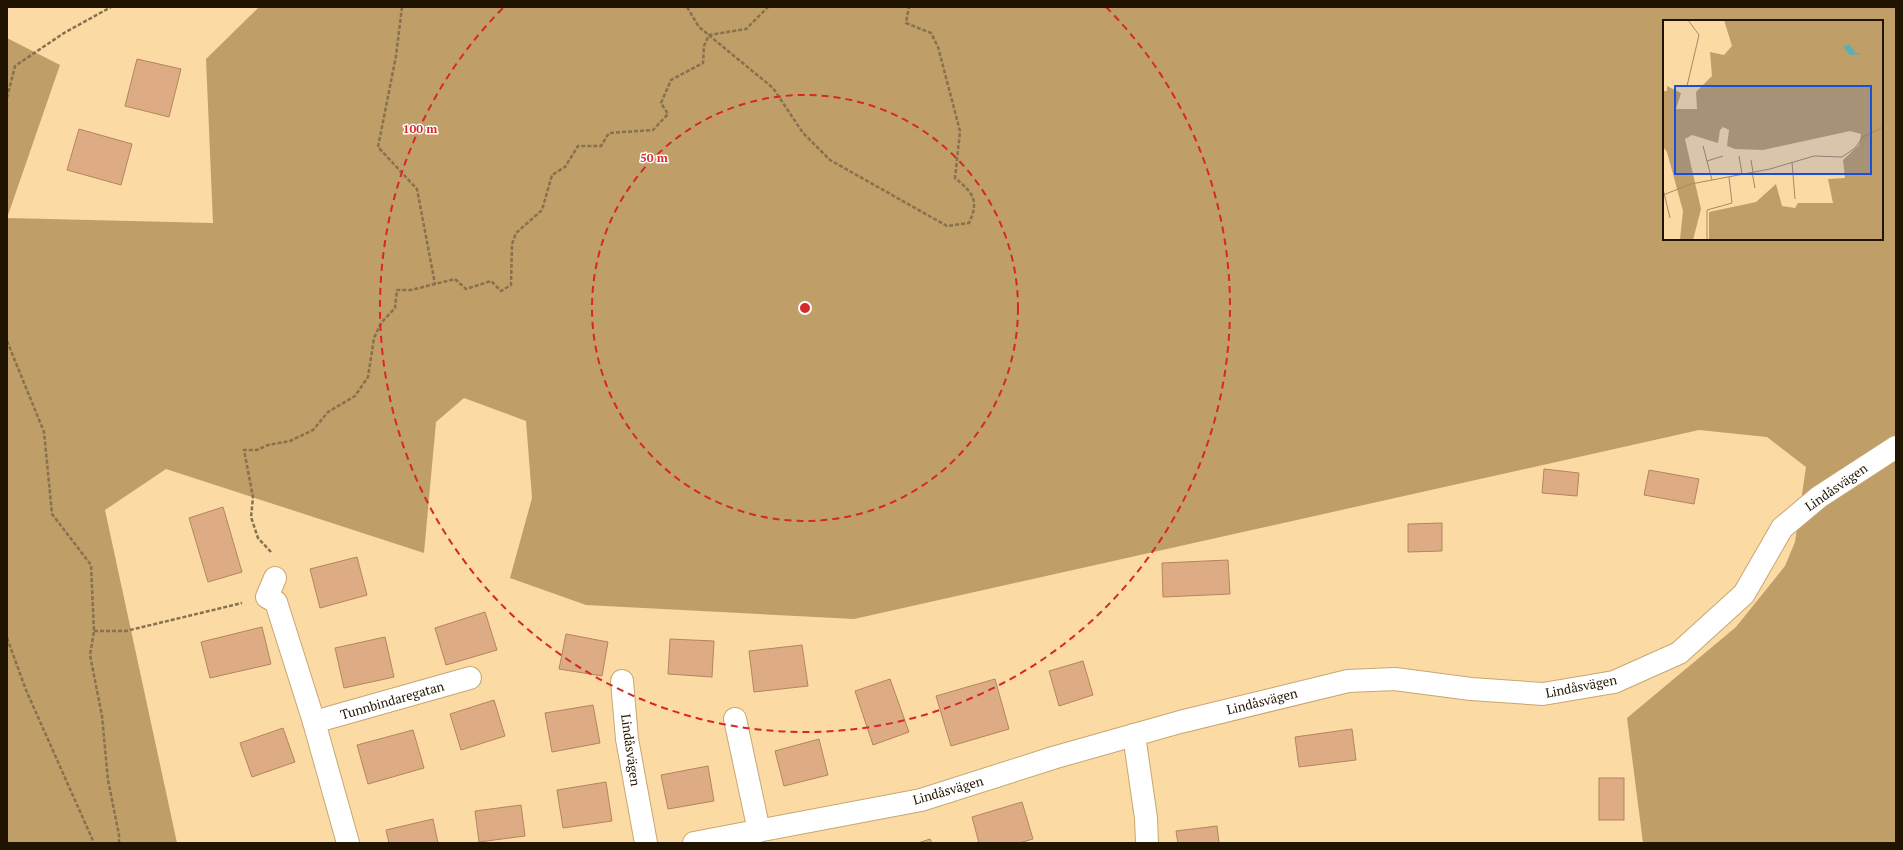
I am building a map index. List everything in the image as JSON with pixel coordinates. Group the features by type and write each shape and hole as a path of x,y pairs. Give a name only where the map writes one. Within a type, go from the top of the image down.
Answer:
{"street":[{"name":"Lindåsvägen","path":"694,843 753,836 921,800 1134,735 1292,693 1348,681 1395,679 1471,689 1543,694 1614,682 1679,653 1744,594 1782,528 1819,497 1896,447"},
{"path":"271,588 314,722 348,843"},
{"name":"Tunnbindaregatan","path":"314,722 470,678"},
{"name":"Lindåsvägen","path":"622,681 627,739 646,843"},
{"path":"735,719 753,836"},
{"path":"1134,735 1146,818 1147,843"}],"path":[{"path":"7,98 15,66 64,33 111,7"},
{"path":"402,7 396,56 378,147 416,189 435,284"},
{"path":"687,7 698,27 773,88 803,133 830,160 947,226 969,223 975,211 971,191 955,178 960,131 938,47 931,33 906,22 909,7"},
{"path":"709,35 746,29 768,7"},
{"path":"94,631 126,631 271,588 277,558 258,538 251,517 253,497 244,450 257,450 268,445 290,441 301,436 313,430 328,412 355,396 368,377 374,338 381,323 395,308 397,290 411,290 455,279 466,289 491,281 501,291 511,286 512,244 516,233 542,210 552,175 565,167 578,146 601,146 609,133 653,130 668,114 661,103 671,80 702,63 704,46 709,35"},
{"path":"7,341 44,432 52,514 91,565 94,631 90,655 102,716 108,780 119,835 119,843"},
{"path":"7,638 26,690 94,843"}],"shaded area":[{"path":"259,7 1896,7 1896,843 1643,843 1627,718 1736,627 1785,566 1795,542 1806,467 1767,437 1699,430 854,619 586,605 510,578 532,498 526,421 464,398 436,422 424,553 166,469 105,510 177,843 7,843 7,218 213,223 206,59"},
{"path":"7,38 60,65 7,218"}],"building":[{"path":"137,59 181,69 169,117 125,106"},
{"path":"79,129 132,144 121,185 67,170"},
{"path":"1544,469 1579,473 1577,496 1542,493"},
{"path":"1649,470 1699,479 1694,504 1644,495"},
{"path":"223,507 242,572 208,582 189,518"},
{"path":"1442,523 1442,551 1408,552 1408,524"},
{"path":"357,557 367,595 320,608 310,569"},
{"path":"1228,560 1230,594 1163,597 1162,563"},
{"path":"485,612 497,650 446,665 435,628"},
{"path":"262,627 271,664 210,678 201,642"},
{"path":"566,634 608,642 602,676 559,669"},
{"path":"385,637 394,677 344,688 335,648"},
{"path":"670,639 714,641 712,677 668,674"},
{"path":"802,645 808,686 754,692 749,651"},
{"path":"1083,661 1093,695 1059,706 1049,671"},
{"path":"890,679 909,732 873,745 855,691"},
{"path":"995,679 1009,729 951,746 936,696"},
{"path":"494,700 505,736 461,750 450,714"},
{"path":"593,705 600,743 552,752 545,713"},
{"path":"283,728 295,762 252,777 240,743"},
{"path":"1352,729 1356,760 1299,767 1295,737"},
{"path":"413,730 424,768 368,784 357,745"},
{"path":"819,739 828,775 784,786 775,751"},
{"path":"708,766 714,801 668,809 661,775"},
{"path":"1599,778 1624,778 1624,820 1599,820"},
{"path":"606,782 612,821 563,828 557,790"},
{"path":"1022,802 1033,839 1019,843 979,843 972,817"},
{"path":"521,805 525,836 479,842 475,811"},
{"path":"433,819 438,843 389,843 386,830"},
{"path":"1217,826 1219,843 1178,843 1176,831"},
{"path":"930,839 932,843 918,843"}]}
